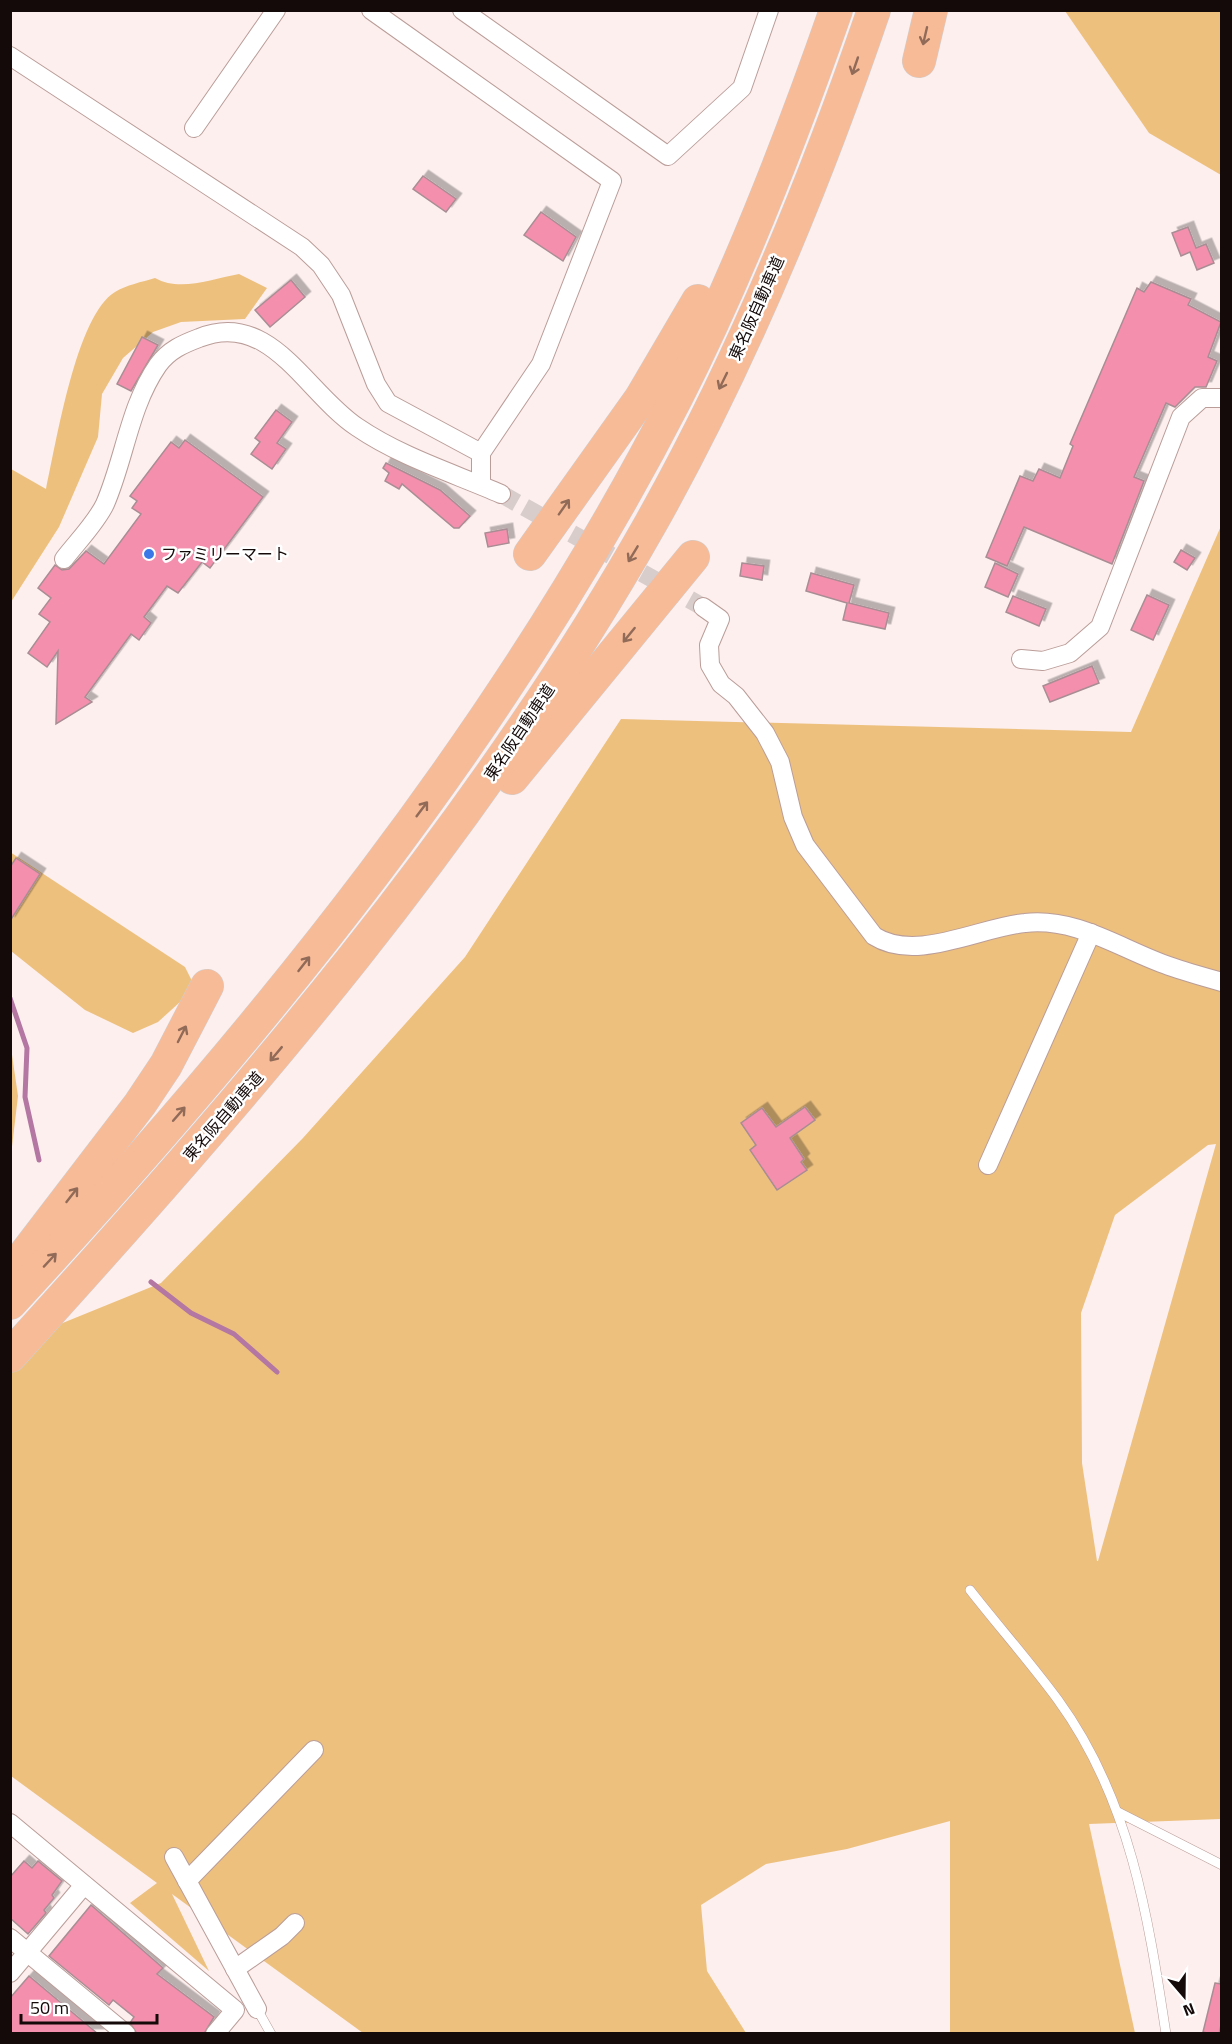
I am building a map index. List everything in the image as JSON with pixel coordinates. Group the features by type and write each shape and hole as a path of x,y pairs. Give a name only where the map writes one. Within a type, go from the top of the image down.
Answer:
{"highway":[{"path":"10,1303 186,1105 282,991 365,886 502,695 593,549 676,396 776,174 836,10"},
{"name":"東名阪自動車道","path":"10,1356 224,1116 388,916 516,738 588,628 652,521 759,305 810,184 874,10"},
{"path":"919,61 931,10"},
{"path":"530,554 641,398 677,341 818,63"},
{"path":"307,1017 361,960 693,557"},
{"path":"10,1274 140,1104 166,1065 207,986"}],"street":[{"path":"194,128 276,10"},
{"path":"370,10 612,181 542,364 481,453 481,485"},
{"path":"462,10 668,156 742,88 770,10"},
{"path":"10,56 302,247 321,265 342,295 376,384 388,403 481,453"},
{"path":"64,559 104,507 133,412 157,366 174,349 216,332 240,331 268,344 332,407 357,427 458,478 501,494"},
{"path":"1021,660 1043,662 1070,653 1100,627 1181,417 1202,398 1221,398"},
{"path":"703,607 720,619 709,645 710,665 721,684 736,696 765,733 780,762 793,817 806,845 874,936 896,945 929,944 1025,922 1065,924 1168,966 1221,982"},
{"path":"988,1165 1091,933"},
{"path":"187,1881 314,1750"},
{"path":"10,1823 235,2010 215,2034"},
{"path":"174,1857 257,2009"},
{"path":"10,1973 84,1885"},
{"path":"208,1988 282,1936 295,1923"},
{"path":"10,1938 126,2034"}],"lane":[{"path":"970,1590 1059,1701 1092,1756 1118,1812 1139,1876 1166,2034"},
{"path":"1118,1812 1221,1865"},
{"path":"257,2009 271,2034"}],"shaded area":[{"path":"1065,11 1221,11 1221,175 1149,133"},
{"path":"239,274 267,288 245,319 181,322 153,332 123,358 102,394 98,437 59,527 11,602 11,469 46,489 70,383 89,326 101,305 119,290 155,278 175,284 185,284"},
{"path":"1221,526 1221,1819 1089,1824 1135,2033 950,2033 950,1821 847,1849 766,1864 701,1905 707,1971 746,2033 363,2033 172,1894 209,1971 130,1903 157,1883 11,1776 11,1344 161,1283 303,1138 465,957 621,719 1131,732","holes":["1216,1144 1098,1561 1082,1463 1081,1313 1115,1215 1208,1145"]},
{"path":"10,852 185,967 191,979 191,992 158,1022 133,1033 85,1010 11,951"},
{"path":"11,1048 18,1096 11,1155"}],"building":[{"path":"423,176 456,199 446,212 413,189"},
{"path":"541,212 576,237 563,261 524,235"},
{"path":"1188,227 1196,248 1206,244 1214,263 1197,270 1190,252 1181,256 1172,233"},
{"path":"291,280 305,297 270,327 255,310"},
{"path":"1151,282 1191,299 1188,305 1221,322 1208,357 1217,361 1206,387 1195,387 1175,407 1166,403 1134,477 1144,481 1112,564 1024,527 1007,566 986,557 1020,476 1033,481 1039,469 1060,478 1073,446 1070,444 1137,288 1144,292"},
{"path":"142,337 158,345 131,391 117,384"},
{"path":"276,410 292,422 277,443 286,449 272,469 251,454 260,442 255,438"},
{"path":"185,440 263,497 210,568 202,562 178,593 167,586 144,617 151,623 139,640 131,634 85,697 92,702 56,724 58,651 47,667 28,653 50,622 39,614 51,598 38,588 55,565 62,570 69,569 86,551 104,564 141,514 132,508 137,501 130,496 171,442 179,448"},
{"path":"386,463 440,490 470,516 459,528 454,528 402,484 399,489 385,481 389,473 383,468"},
{"path":"507,529 509,543 488,547 485,533"},
{"path":"1181,550 1195,558 1187,570 1174,562"},
{"path":"742,563 764,566 762,580 740,576"},
{"path":"995,563 1018,574 1008,597 985,587"},
{"path":"811,573 854,585 849,603 889,613 885,629 843,620 847,603 806,591"},
{"path":"1147,595 1169,605 1153,640 1131,630"},
{"path":"1013,596 1046,609 1039,626 1006,612"},
{"path":"1092,666 1099,683 1050,702 1043,686"},
{"path":"16,858 40,874 10,921 10,867"},
{"path":"805,1107 815,1120 790,1138 804,1159 801,1162 807,1170 777,1190 750,1150 756,1145 741,1123 762,1108 776,1127"},
{"path":"24,1861 32,1868 38,1861 62,1881 52,1895 54,1898 44,1910 46,1913 28,1934 10,1918 10,1877"},
{"path":"91,1905 163,1968 157,1974 214,2017 204,2034 137,2034 130,2023 134,2017 113,2000 109,2005 49,1956"},
{"path":"29,1976 98,2034 10,2034 10,1998"},
{"path":"1215,1983 1221,1984 1221,2025 1219,2034 1211,2034 1203,2032"}],"waterway":[{"path":"10,998 27,1048 25,1097 39,1160"},
{"path":"151,1282 191,1313 234,1334 277,1372"}],"tunnel":[{"path":"501,494 703,607"}],"place":[{"name":"ファミリーマート","path":"149,554"}]}
